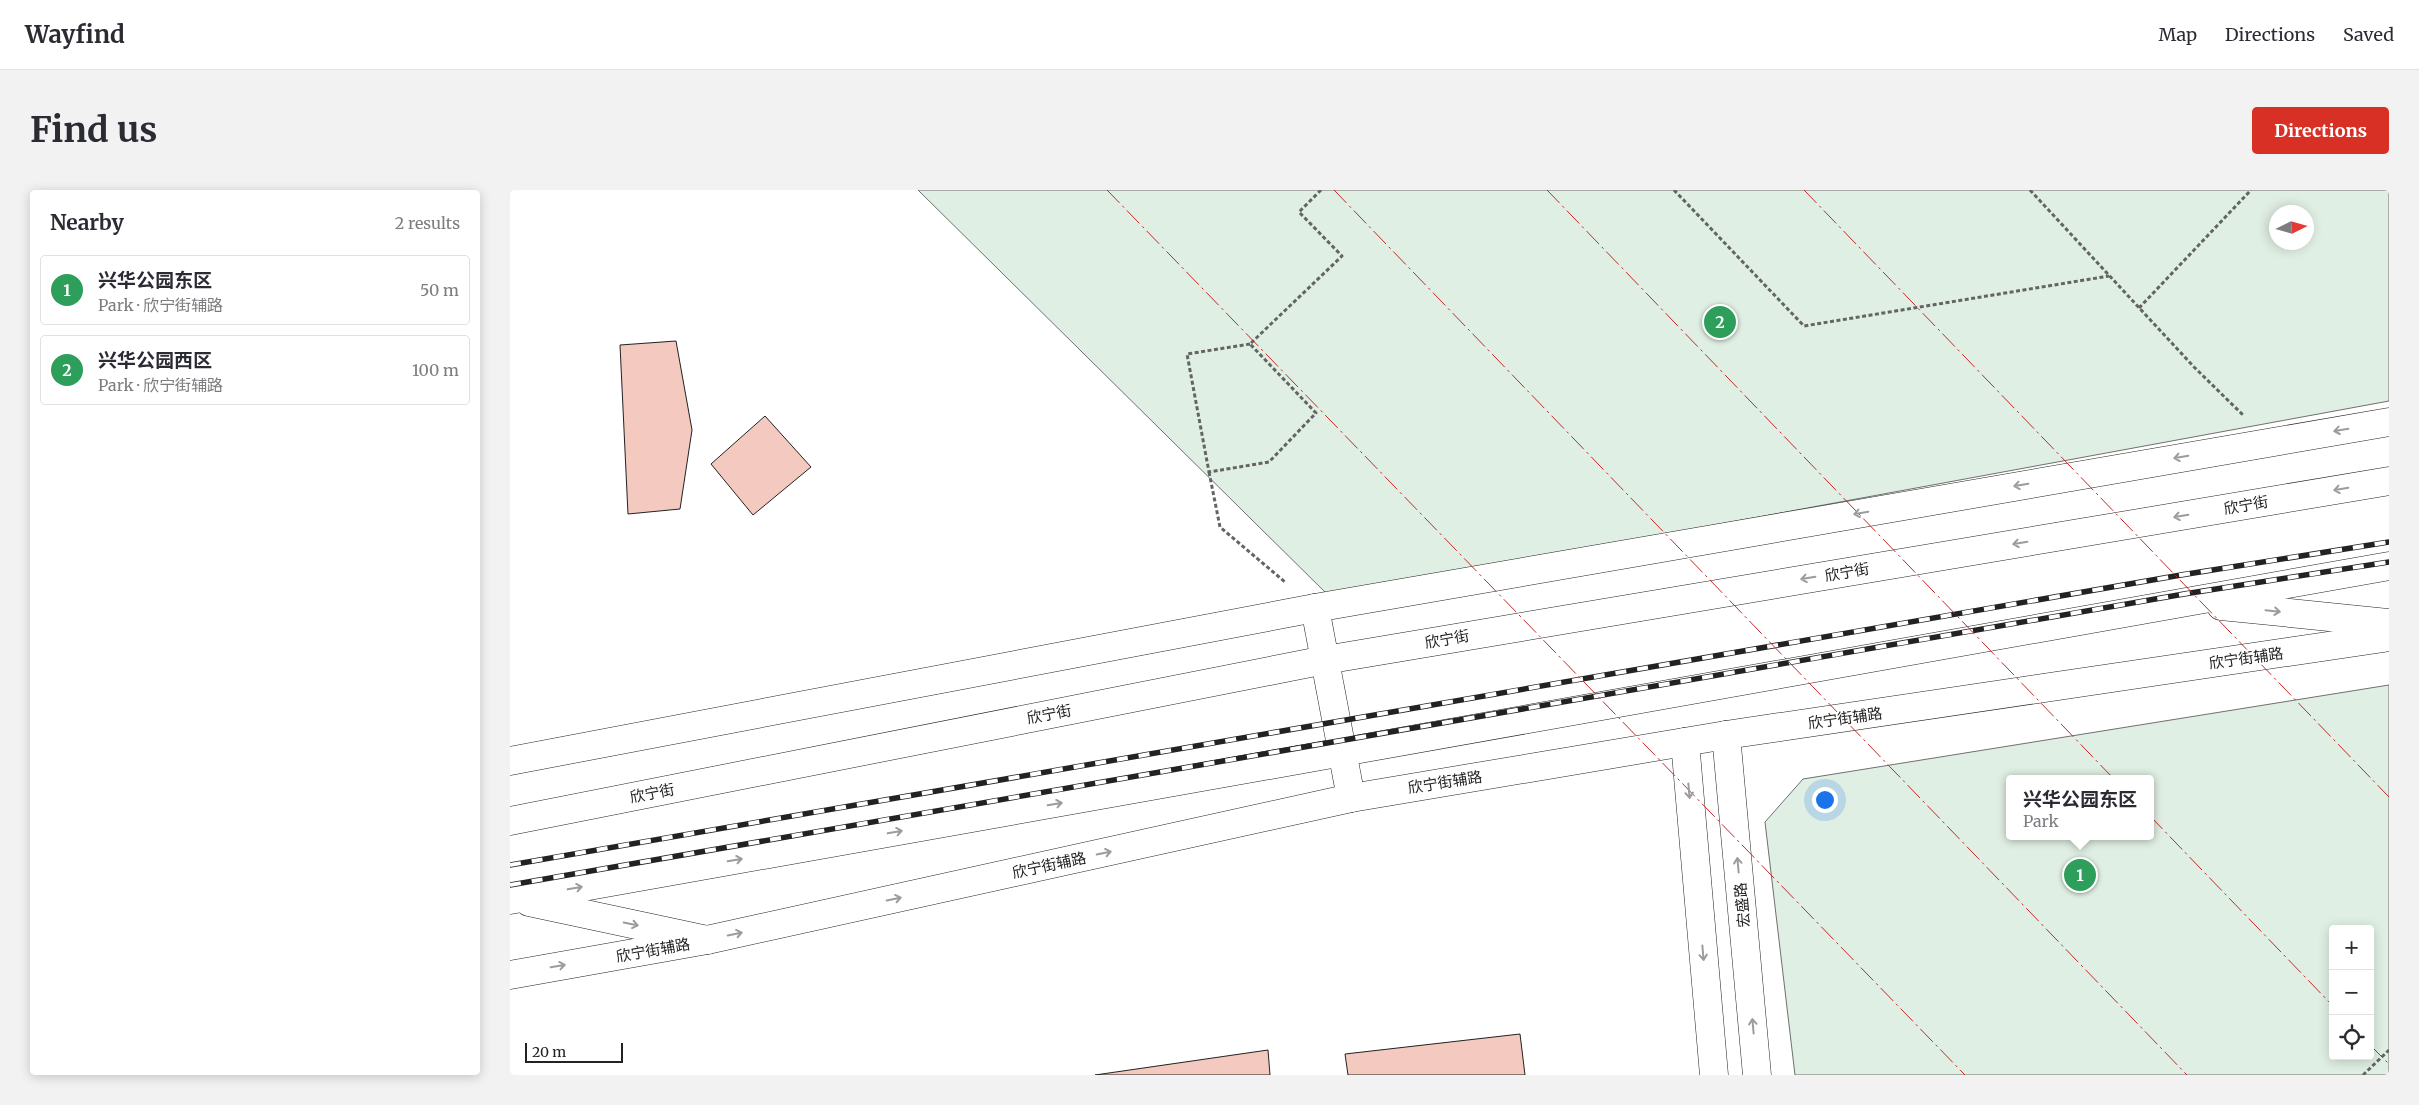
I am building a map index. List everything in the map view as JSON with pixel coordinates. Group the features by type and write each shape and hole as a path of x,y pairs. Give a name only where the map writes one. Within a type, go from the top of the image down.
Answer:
{"street":[{"path":"510,761 1316,608 2269,441 2389,422"},
{"name":"欣宁街","path":"514,819 1325,660 2389,481"},
{"path":"513,899 1341,754 2389,566"},
{"path":"2190,602 2389,623"},
{"path":"1316,608 1350,798"},
{"name":"欣宁街辅路","path":"510,974 707,940 1350,798 1726,735 2389,637"},
{"name":"宏盛路","path":"1726,735 1757,1075"},
{"path":"1685,742 1714,1075"},
{"path":"513,899 707,940"}],"path":[{"path":"1316,608 1220,526 1186,354 1250,344 1342,256 1299,212 1321,190"},
{"path":"1674,190 1804,326 2109,276"},
{"path":"2030,190 2194,367 2269,441"},
{"path":"2139,308 2251,190"},
{"path":"1209,472 1269,462 1316,413 1250,344"},
{"path":"2363,1075 2389,1050"}],"green space":[{"path":"918,190 2389,190 2389,401 1329,596"},
{"path":"2389,685 2389,1075 1795,1075 1765,822 1803,779"}],"building":[{"path":"676,341 692,430 680,509 628,514 620,345"},
{"path":"765,416 811,467 753,515 711,464"},
{"path":"1520,1034 1525,1075 1348,1075 1345,1054"},
{"path":"1268,1050 1270,1075 1095,1075"}],"railway":[{"path":"510,865 2181,575 2389,542"},
{"path":"510,885 2184,594 2389,562"}],"power":[{"path":"1107,190 1965,1075"},
{"path":"1334,190 2187,1075"},
{"path":"1547,190 2110,775"},
{"path":"1804,190 2389,797"},
{"path":"2154,820 2329,1002"},
{"path":"2374,1049 2389,1064"}],"place":[{"name":"兴华公园西区","path":"1720,322"},
{"name":"兴华公园东区","path":"2080,875"}]}
